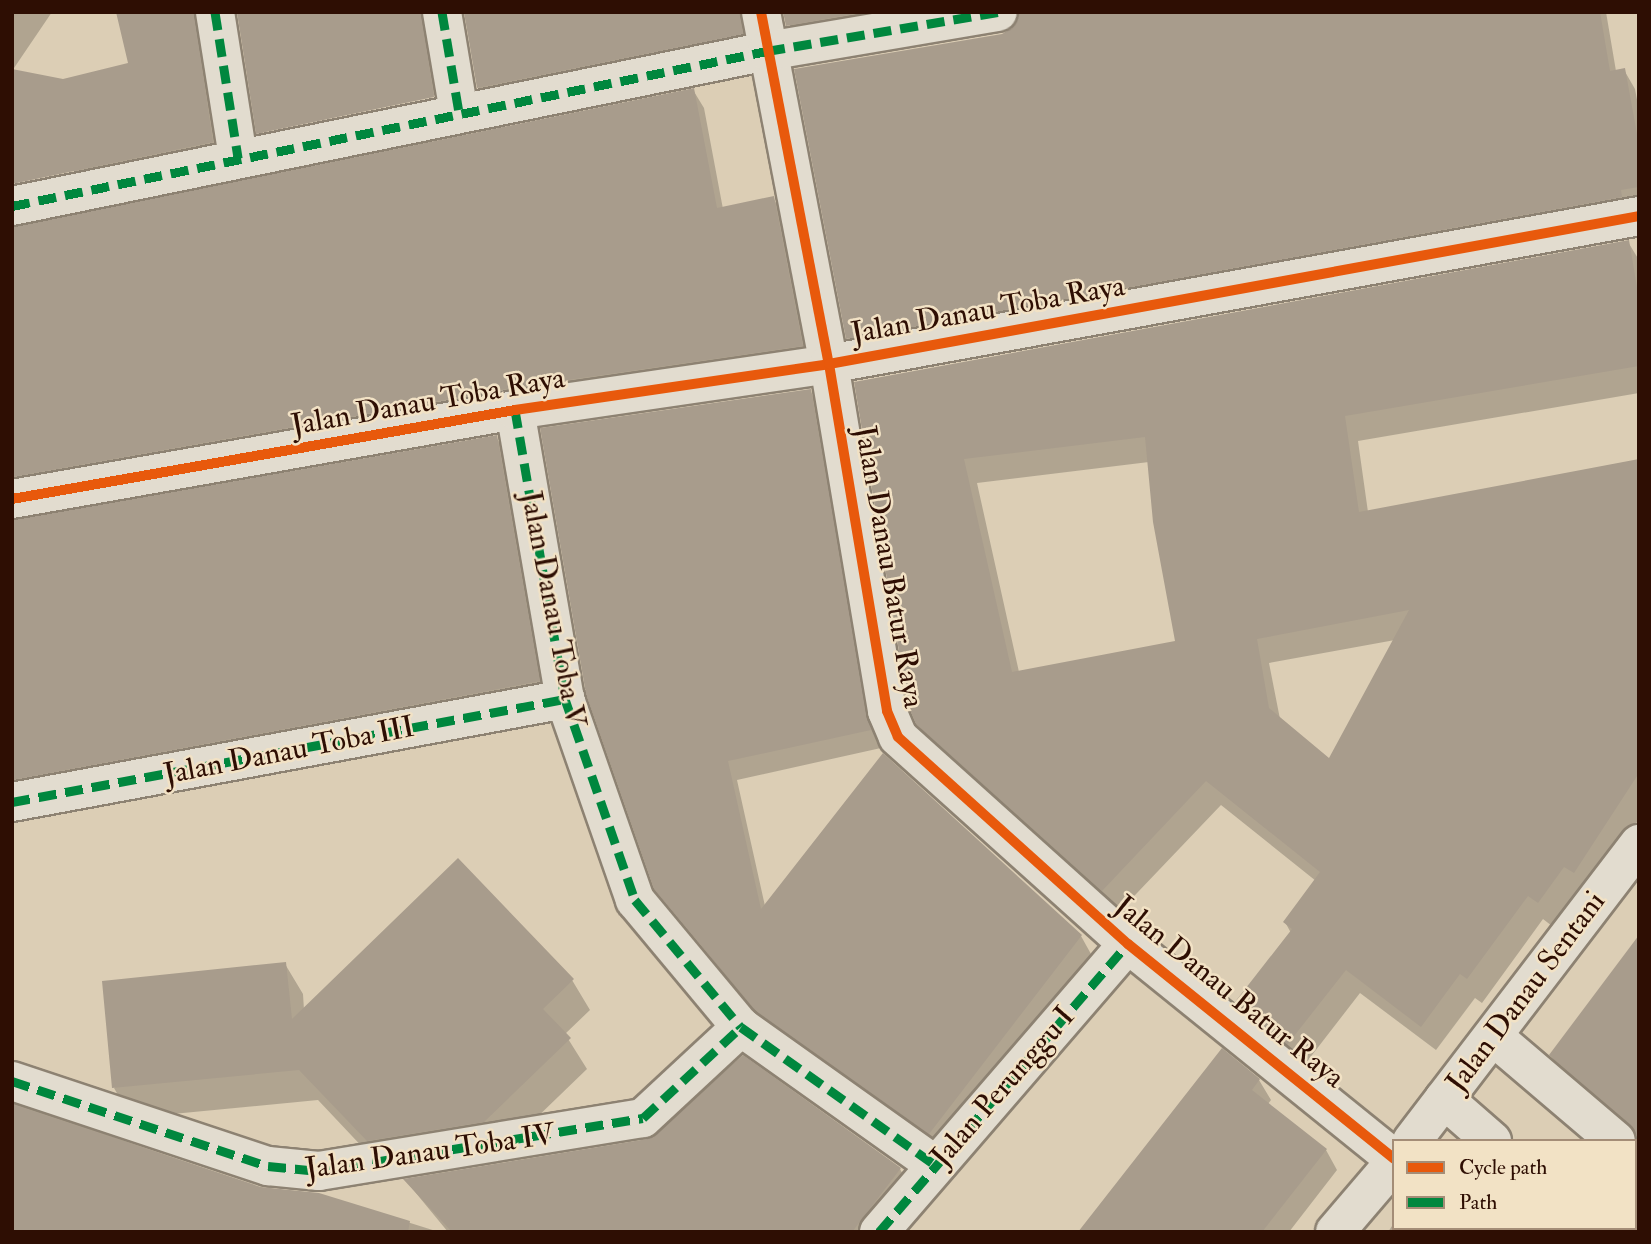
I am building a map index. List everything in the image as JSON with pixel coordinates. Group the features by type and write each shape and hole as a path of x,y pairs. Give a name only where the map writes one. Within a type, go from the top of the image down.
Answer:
{"street":[{"path":"215,12 239,158"},
{"path":"442,12 459,112"},
{"name":"Jalan Danau Batur Raya","path":"761,12 829,365 887,711 898,737 1128,944 1392,1159"},
{"path":"12,206 459,112 767,51 998,12"},
{"name":"Jalan Danau Toba Raya","path":"12,499 515,410 829,365 1639,216"},
{"name":"Jalan Danau Toba V","path":"515,410 565,699 635,900 741,1027 935,1165"},
{"name":"Jalan Danau Toba III","path":"12,802 565,699"},
{"name":"Jalan Danau Sentani","path":"1414,1139 1639,844"},
{"name":"Jalan Perunggu I","path":"879,1232 1128,944"},
{"name":"Jalan Danau Toba IV","path":"12,1081 268,1166 320,1171 643,1118 741,1027"},
{"path":"1494,1037 1613,1139"},
{"path":"1444,1099 1490,1139"},
{"path":"1335,1232 1392,1163"}],"building":[{"path":"116,12 194,12 213,142 12,184 12,69 63,79 128,63"},
{"path":"237,12 421,12 434,97 256,134"},
{"path":"464,12 740,12 743,34 477,88"},
{"path":"783,12 865,12 786,26"},
{"path":"1019,12 1600,12 1610,71 1625,68 1639,145 1639,187 1621,190 1622,197 846,339 794,69 1002,34 1012,28"},
{"path":"694,88 717,208 774,196 803,346 512,388 12,477 12,227"},
{"path":"1629,240 1639,299 1639,366 1345,416 1359,512 1639,459 1639,773 1574,873 1564,867 1538,903 1528,896 1467,979 1460,974 1421,1027 1346,970 1287,1045 1235,1002 1292,929 1283,922 1320,872 1206,781 1102,891 916,724 908,705 854,382","holes":["1145,437 1153,522 1175,641 1012,672 964,459","1409,610 1329,758 1269,708 1257,639"]},
{"path":"811,389 871,730 728,761 761,909 883,753 1082,935 929,1134 756,1011 654,889 586,694 540,428"},
{"path":"497,435 540,681 12,780 12,520"},
{"path":"458,858 574,979 543,1009 571,1038 484,1122 367,1141 299,1070 112,1088 102,981 286,962 292,1019"},
{"path":"1639,935 1639,1139 1630,1124 1549,1055"},
{"path":"1222,1048 1260,1079 1252,1090 1327,1149 1262,1232 1078,1232"},
{"path":"743,1055 901,1168 852,1232 452,1232 403,1179 647,1139"},
{"path":"12,1104 261,1187 319,1193 410,1221 408,1232 12,1232"}],"marked path":[{"path":"215,12 238,158"},
{"path":"442,12 459,112"},
{"path":"12,206 767,51 998,12"},
{"path":"515,410 565,699 635,900 741,1027 935,1165"},
{"path":"12,802 565,699"},
{"path":"879,1232 1128,944"},
{"path":"12,1081 268,1166 319,1171 643,1118 741,1027"}],"cycle path":[{"path":"761,12 829,364 887,711 898,737 1128,944 1392,1157"},
{"path":"12,499 515,410 829,364 1639,216"}]}
